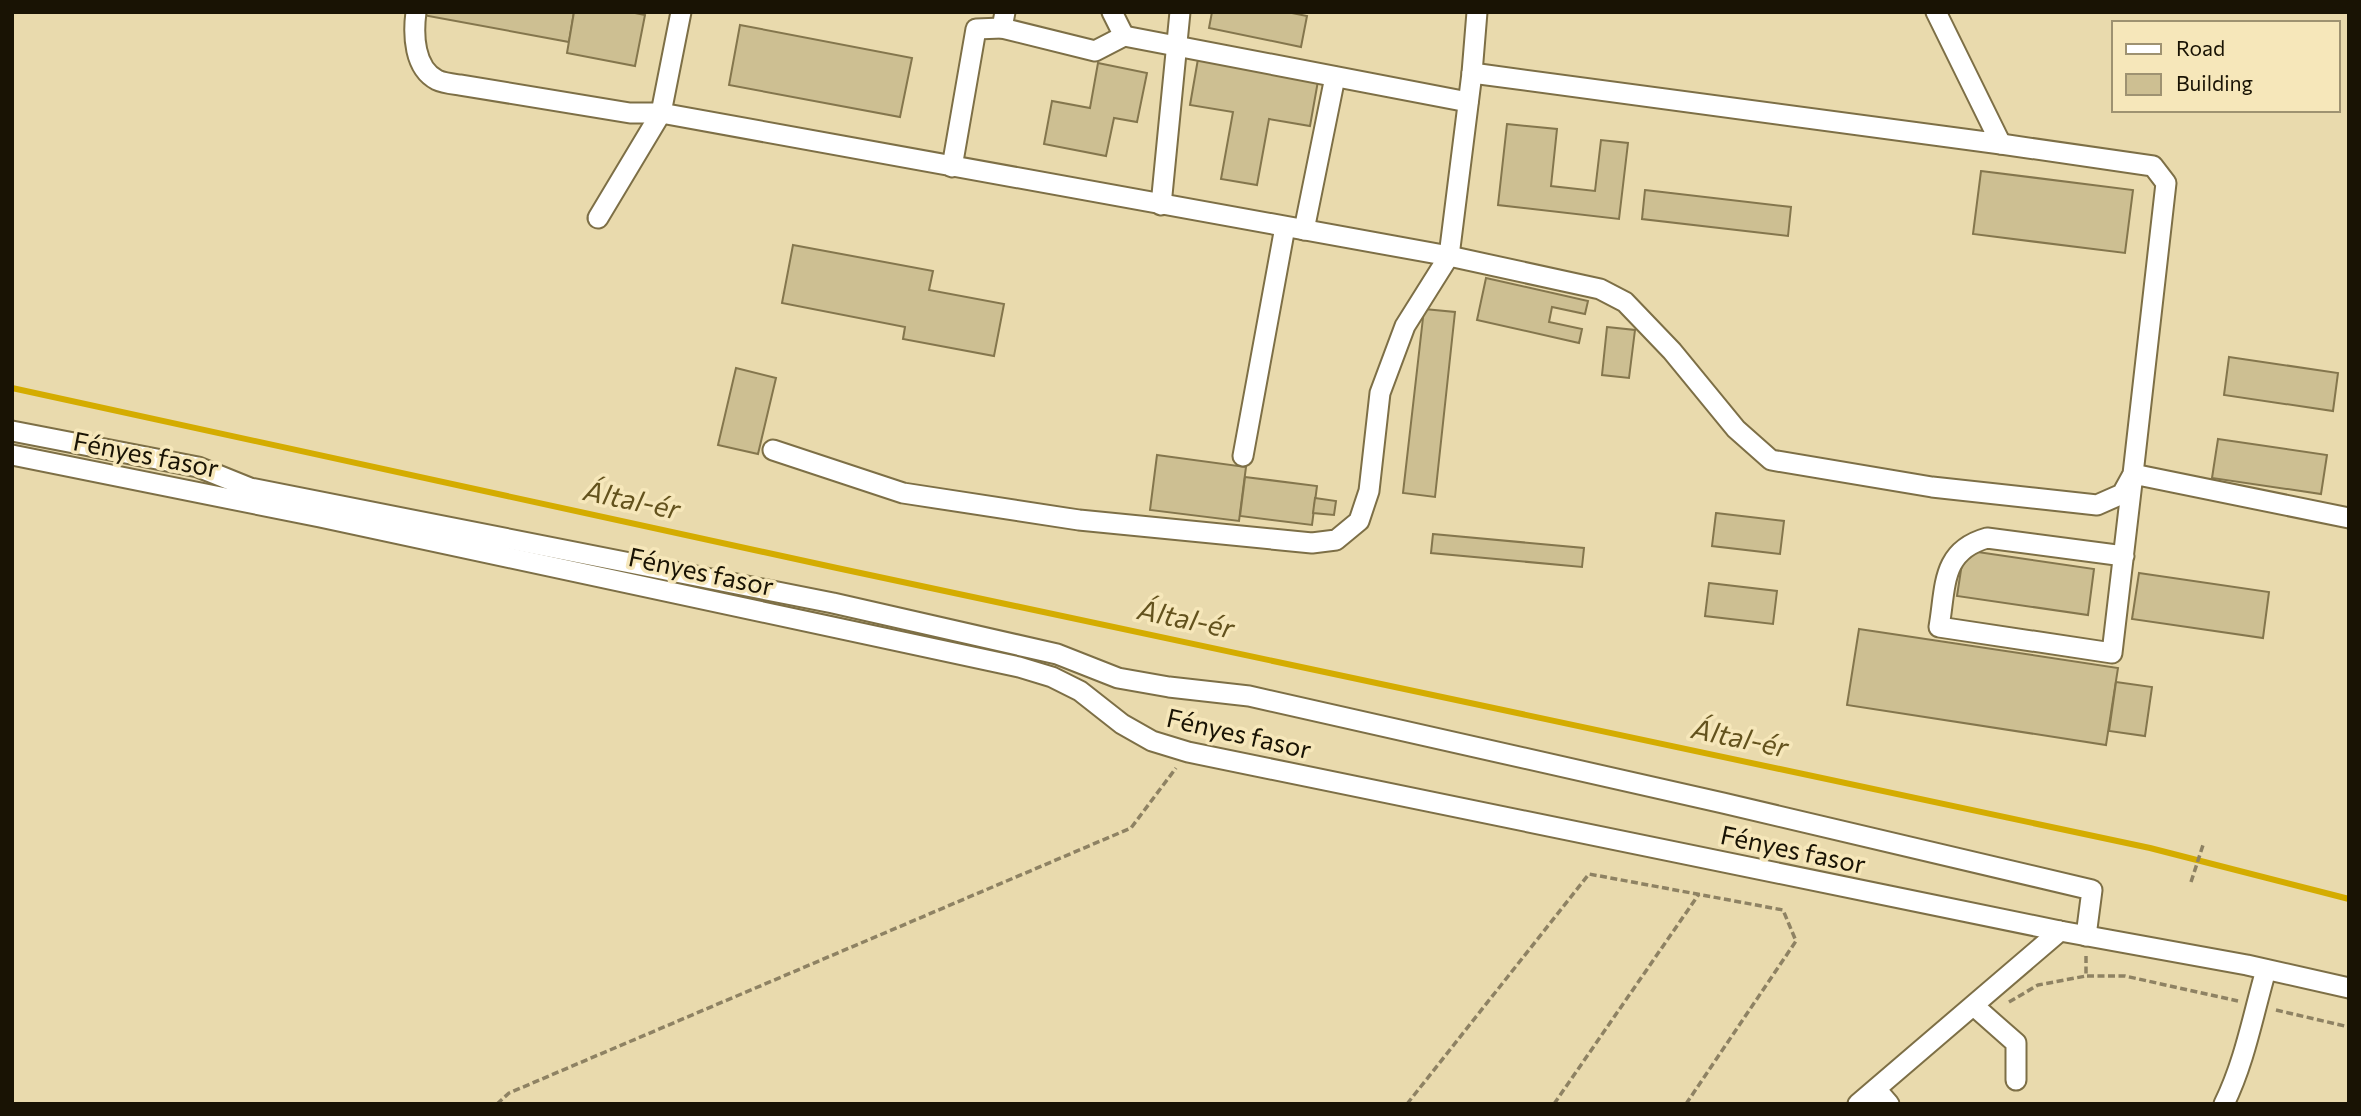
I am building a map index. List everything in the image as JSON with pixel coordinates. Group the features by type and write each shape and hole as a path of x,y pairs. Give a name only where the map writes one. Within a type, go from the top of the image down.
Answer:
{"street":[{"path":"416,12 414,28 420,60 423,68 438,80 630,113 662,113 1448,256 1600,289 1625,302 1672,351 1736,429 1771,460 1933,487 2097,505 2122,494 2133,474"},
{"path":"598,218 662,113 681,12"},
{"path":"1112,12 1124,36"},
{"path":"1161,205 1180,12"},
{"path":"774,450 902,493 1079,520 1312,543 1336,540 1359,521 1369,492 1380,393 1405,326 1448,256 1472,73 1477,12"},
{"path":"1936,12 2001,144"},
{"path":"952,167 975,29 1003,20 1095,51 1124,36 1468,102"},
{"path":"1472,73 2153,166 2166,183 2124,556 2112,653 1939,627 1948,572 1955,556 1970,543 1987,538 2124,556"},
{"path":"1243,456 1294,229 1335,77"},
{"path":"12,431 198,467 250,488 833,603 1057,654 1118,678 1168,687 1249,696 2092,890 2085,936"},
{"name":"Fényes fasor","path":"12,455 320,517 1019,667 1052,677 1080,691 1122,724 1152,741 1188,752 2349,988"},
{"path":"2133,474 2349,518"},
{"path":"1858,1104 1882,1096 1981,1012 2060,931"},
{"path":"2224,1104 2248,1044 2266,970"},
{"path":"1981,1012 2016,1043 2016,1080"}],"path":[{"path":"497,1104 509,1093 1131,828 1188,752"},
{"path":"2191,882 2204,842"},
{"path":"1407,1104 1589,874 1783,910 1796,941 1686,1104"},
{"path":"1554,1104 1699,894"},
{"path":"2085,936 2086,976"},
{"path":"1981,1012 2038,985 2086,976 2125,976 2349,1027"}],"building":[{"path":"424,12 574,12 569,42 423,15"},
{"path":"574,12 630,12 645,15 635,66 567,53"},
{"path":"1212,12 1287,12 1307,16 1301,47 1209,28"},
{"path":"740,25 912,58 900,117 729,85"},
{"path":"1198,59 1318,81 1310,126 1269,119 1257,185 1221,179 1233,112 1190,105"},
{"path":"1098,63 1147,73 1137,122 1114,118 1106,156 1044,144 1052,101 1090,108"},
{"path":"1507,124 1557,129 1551,186 1595,191 1601,140 1628,143 1619,219 1498,205"},
{"path":"1981,171 2133,190 2125,253 1973,234"},
{"path":"1645,190 1791,207 1788,236 1642,219"},
{"path":"793,245 933,271 929,290 1004,304 994,356 903,339 905,327 782,303"},
{"path":"1486,278 1588,301 1585,314 1552,307 1549,322 1582,329 1579,343 1477,320"},
{"path":"1424,309 1455,312 1435,497 1403,493"},
{"path":"1607,327 1635,330 1629,378 1602,375"},
{"path":"2229,357 2338,373 2333,411 2224,395"},
{"path":"736,368 776,378 758,454 718,445"},
{"path":"2218,439 2327,455 2321,494 2212,478"},
{"path":"1157,455 1246,467 1239,521 1150,510"},
{"path":"1245,477 1317,486 1312,525 1240,516"},
{"path":"1315,498 1336,501 1334,515 1313,513"},
{"path":"1716,513 1784,521 1780,554 1712,546"},
{"path":"1433,534 1584,548 1582,567 1431,553"},
{"path":"1964,550 2094,569 2088,615 1957,596"},
{"path":"2139,573 2269,592 2263,638 2132,619"},
{"path":"1709,583 1777,591 1773,624 1705,616"},
{"path":"1859,629 2118,668 2106,745 1847,705"},
{"path":"2116,682 2152,687 2145,736 2109,731"}],"waterway":[{"name":"Által-ér","path":"12,388 837,568 2150,848 2349,899"}]}
